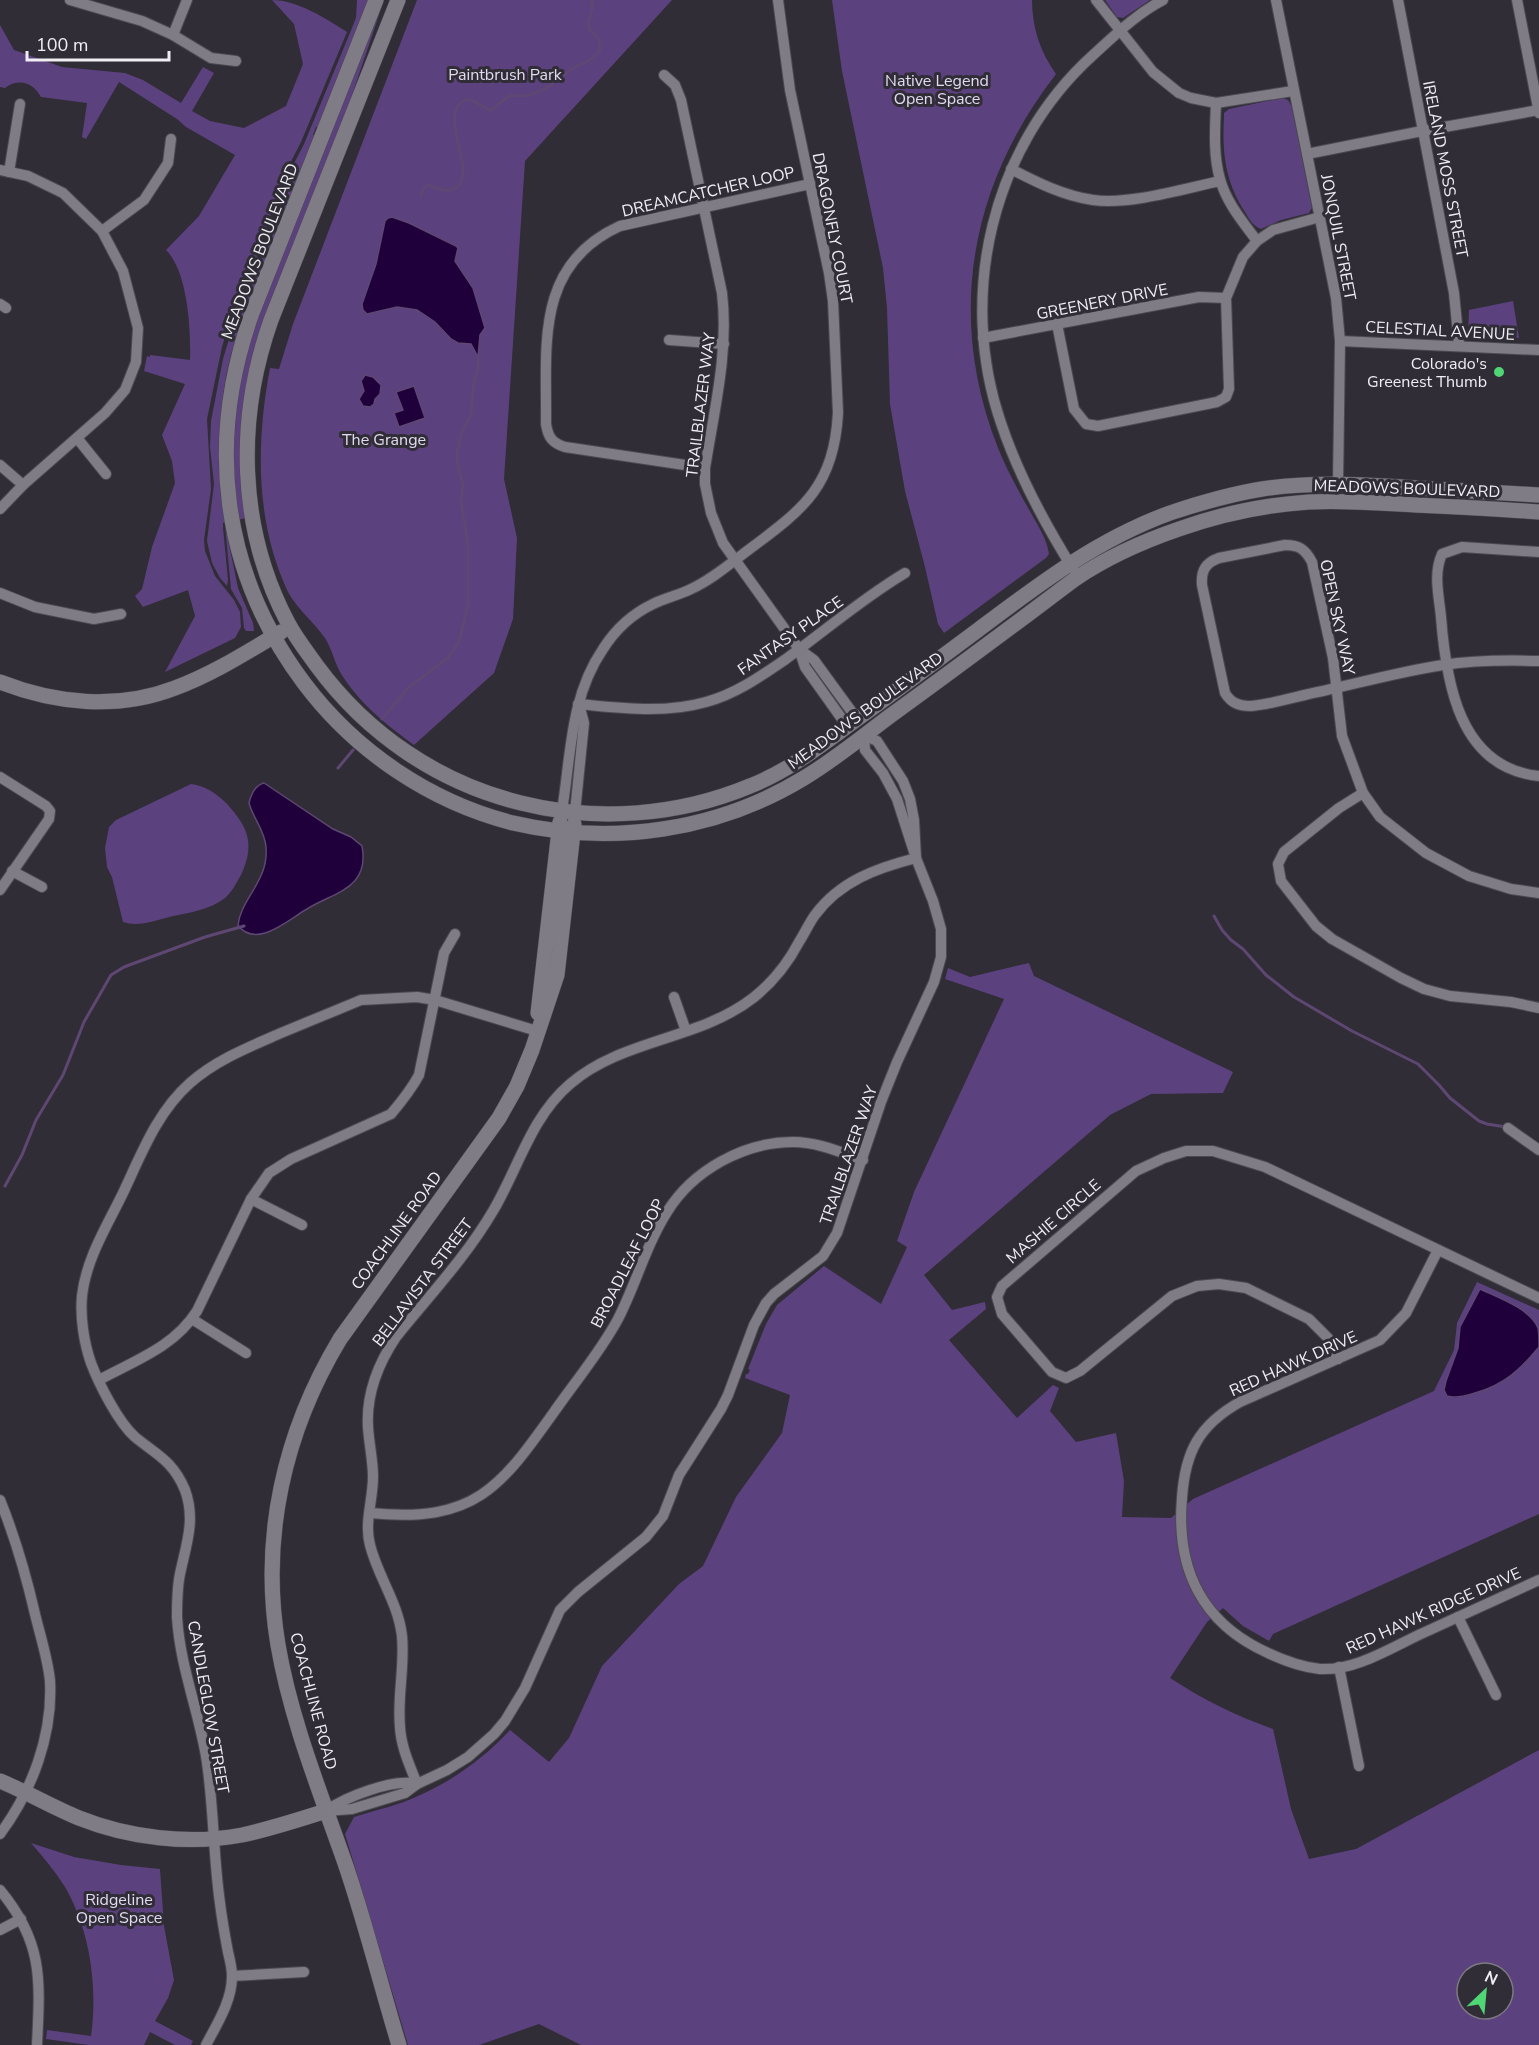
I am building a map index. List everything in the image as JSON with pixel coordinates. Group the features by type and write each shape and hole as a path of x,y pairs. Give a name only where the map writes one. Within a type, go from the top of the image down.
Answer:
{"main road":[{"name":"MEADOWS BOULEVARD","path":"376,0 241,346 228,427 226,462 229,501 243,565 258,609 273,637 301,679 329,714 365,747 388,765 434,793 464,807 513,822 566,832 605,834 679,827 729,813 801,780 1078,577 1154,538 1224,515 1281,505 1338,501 1539,512"},
{"name":"MEADOWS BOULEVARD","path":"398,0 271,320 261,351 248,428 249,498 256,538 277,601 290,628 325,677 344,700 378,732 400,748 444,775 489,795 534,806 568,811 631,814 707,801 750,787 806,756 1070,563 1126,532 1170,513 1202,503 1259,489 1338,484 1539,495"},
{"path":"1224,515 1237,506 1284,496 1332,491 1338,484"},
{"path":"0,682 64,700 97,703 136,699 175,689 290,628"},
{"path":"864,735 864,722 916,683 925,674 927,668"},
{"name":"COACHLINE ROAD","path":"399,2045 346,1868 292,1705 275,1624 272,1589 273,1544 279,1498 289,1452 305,1407 327,1361 499,1118 521,1077 557,975 568,811"},
{"path":"0,1781 79,1818 104,1826 153,1836 214,1839 270,1828 326,1811"}],"street":[{"path":"70,0 142,21 173,35 211,58 236,61"},
{"path":"173,35 187,0"},
{"name":"DRAGONFLY COURT","path":"568,811 584,723 579,704 582,689 595,661 613,635 625,623 653,604 681,594 704,582 789,520 810,498 831,458 838,413 833,301 790,90 778,0"},
{"path":"1096,0 1153,72 1179,93 1216,103 1293,91"},
{"path":"1078,577 1013,457 1000,421 983,338 982,308 986,255 991,227 1011,169 1034,125 1073,73 1119,31 1163,0"},
{"name":"JONQUIL STREET","path":"1276,0 1336,298 1340,341 1338,484"},
{"name":"IRELAND MOSS STREET","path":"1398,0 1454,293 1459,345"},
{"path":"1307,154 1422,130 1539,111 1517,0"},
{"name":"TRAILBLAZER WAY","path":"664,75 675,85 681,100 722,293 724,344 705,468 705,484 711,513 723,543 799,649 814,660 852,722"},
{"path":"1216,103 1216,148 1220,181 1233,208 1257,240"},
{"path":"0,509 23,485 105,413 124,390 136,362 138,328 123,271 102,231 63,193 28,176 5,171 20,104"},
{"path":"102,231 144,200 168,163 171,139"},
{"path":"1011,169 1069,194 1093,200 1117,200 1220,181"},
{"name":"DREAMCATCHER LOOP","path":"705,468 565,447 549,438 546,424 548,320 554,294 569,267 580,254 607,232 632,223 703,206 810,184"},
{"path":"1057,324 1074,409 1086,424 1098,426 1217,402 1226,397 1229,389 1226,297 1242,257 1257,240 1273,230 1320,217"},
{"name":"GREENERY DRIVE","path":"983,338 1199,297 1226,297"},
{"path":"669,340 724,344"},
{"name":"CELESTIAL AVENUE","path":"1340,341 1539,350"},
{"path":"77,438 106,474"},
{"path":"0,465 23,485"},
{"name":"OPEN SKY WAY","path":"1338,687 1312,562 1303,548 1285,545 1210,561 1204,568 1202,585 1225,693 1235,704 1252,706 1445,664 1509,660 1539,662"},
{"path":"1539,552 1462,547 1442,554 1437,575 1445,664 1458,710 1473,739 1492,759 1508,769 1539,776"},
{"name":"FANTASY PLACE","path":"579,704 657,710 705,703 740,689 905,573"},
{"path":"0,593 35,607 94,619 121,614"},
{"path":"1338,687 1342,736 1363,793 1380,817 1426,854 1469,876 1511,889 1539,893"},
{"name":"TRAILBLAZER WAY","path":"326,1811 348,1798 401,1781 417,1784 468,1757 494,1734 525,1688 560,1610 578,1592 646,1537 663,1516 679,1475 728,1395 760,1312 774,1294 814,1263 830,1245 843,1218 897,1062 939,968 941,944 939,918 897,799 887,779 865,750 864,735"},
{"path":"0,777 46,806 50,811 49,819 0,890"},
{"path":"1363,793 1339,808 1284,852 1278,864 1281,881 1316,926 1342,944 1424,989 1450,996 1511,1002 1539,1008"},
{"name":"BELLAVISTA STREET","path":"417,1784 404,1751 400,1732 401,1627 393,1599 370,1546 368,1525 373,1477 368,1426 369,1403 379,1366 391,1344 481,1229 494,1209 539,1121 555,1098 588,1070 602,1062 721,1017 753,998 771,982 815,915 837,892 865,874 916,858"},
{"path":"12,871 42,887"},
{"path":"99,1380 166,1344 176,1337 192,1319 251,1199 269,1173 291,1158 391,1114 411,1090 419,1075 444,953 455,934"},
{"name":"CANDLEGLOW STREET","path":"206,2045 222,2016 229,1997 232,1976 216,1876 206,1760 179,1640 178,1583 191,1523 185,1491 176,1474 165,1459 135,1437 127,1428 92,1364 85,1340 82,1315 82,1295 90,1264 155,1128 169,1105 190,1083 228,1056 361,1000 417,997 435,1000 537,1031"},
{"path":"674,997 686,1031"},
{"path":"1508,1128 1539,1150"},
{"name":"BROADLEAF LOOP","path":"370,1513 423,1515 446,1511 481,1496 511,1470 610,1332 667,1212 687,1186 700,1175 736,1155 771,1144 793,1142 811,1144 862,1160"},
{"name":"MASHIE CIRCLE","path":"1338,1359 1328,1338 1309,1319 1246,1288 1219,1284 1197,1286 1172,1296 1080,1371 1066,1378 1052,1372 1002,1314 997,1297 1002,1286 1136,1171 1186,1151 1213,1151 1264,1167 1539,1298"},
{"path":"251,1199 302,1225"},
{"name":"RED HAWK DRIVE","path":"1339,1667 1323,1669 1292,1664 1249,1643 1212,1612 1193,1581 1182,1549 1180,1518 1184,1470 1200,1434 1222,1412 1380,1340 1399,1322 1412,1304 1438,1250"},
{"path":"192,1319 246,1353"},
{"path":"0,1502 24,1569 50,1679 49,1710 43,1748 14,1814 0,1834"},
{"name":"RED HAWK RIDGE DRIVE","path":"1339,1667 1369,1658 1539,1580"},
{"path":"1458,1617 1496,1695"},
{"path":"1339,1667 1359,1766"},
{"path":"0,1890 21,1919 34,1952 40,1986 37,2045"},
{"path":"0,1930 21,1919"},
{"path":"232,1976 304,1972"}],"green space":[{"path":"272,0 301,7 347,32 301,142 282,179 257,258 229,324 207,419 211,489 204,540 205,551 215,576 234,600 240,612 241,627 235,638 165,672 195,616 188,590 143,607 135,596 142,589 152,547 175,483 172,461 162,435 185,384 144,371 147,356 150,357 150,355 190,360 189,318 184,287 179,272 166,250 199,216 235,155 186,127 119,82 86,139 82,137 87,103 41,97 30,85 20,82 5,88 0,87 0,25 14,50 62,67 125,73 143,80 181,103 203,67 214,73 192,111 210,121 244,128 286,106 303,64 294,24"},
{"path":"357,0 368,0 318,127 316,127 313,135 315,136 249,302 228,367 220,425 227,586 212,563 207,541 214,484 210,447 211,421 223,359 233,326 265,248 287,177 304,144 356,18"},
{"path":"381,0 384,0 349,104 253,354 242,415 241,436 246,518 237,520 232,427 248,341"},
{"name":"The Grange","path":"417,0 672,0 525,161 504,479 517,538 513,619 494,673 414,745 383,721 356,694 340,672 325,638 288,592 269,538 261,482 261,453 262,424 270,368 279,369 293,324"},
{"name":"Native Legend Open Space","path":"832,0 1032,0 1038,39 1056,74 1027,117 1003,161 986,206 975,253 971,301 973,349 982,399 998,448 1042,533 1049,554 944,633 938,624 905,491 890,404 887,308 883,268 842,71"},
{"path":"1105,0 1150,0 1123,18 1117,17"},
{"path":"1282,98 1288,100 1292,107 1312,208 1309,213 1281,220 1261,229 1248,217 1238,201 1229,178 1224,155 1224,113 1229,109"},
{"path":"1513,301 1519,338 1468,335 1469,310"},
{"path":"225,525 238,588 253,623 254,631 246,631 244,628 242,608 231,589"},
{"path":"191,784 215,794 227,804 245,829 249,846 241,875 228,895 212,905 146,923 123,922 112,877 107,867 105,848 109,827 116,820"},
{"path":"1029,963 1034,976 1233,1072 1223,1093 1151,1094 1110,1115 924,1275 952,1310 985,1302 986,1309 949,1340 1017,1418 1053,1385 1059,1388 1050,1411 1076,1442 1116,1433 1124,1481 1122,1517 1171,1518 1193,1499 1434,1391 1454,1350 1457,1323 1477,1282 1539,1310 1539,1514 1273,1634 1269,1641 1243,1626 1223,1608 1207,1622 1170,1678 1220,1706 1273,1729 1291,1809 1309,1859 1356,1849 1539,1750 1539,2045 581,2045 539,2024 479,2045 408,2045 345,1834 354,1817 412,1799 457,1775 480,1758 510,1730 549,1762 569,1738 602,1666 679,1584 703,1566 736,1497 782,1433 790,1395 745,1378 766,1324 777,1305 824,1266 881,1304 907,1247 897,1241 914,1192 1004,999 945,979 948,968 970,977"},
{"name":"Ridgeline Open Space","path":"31,1843 74,1857 160,1869 164,1926 174,1980 168,1998 155,2021 193,2041 191,2045 175,2045 150,2032 144,2045 89,2045 46,2039 47,2030 91,2036 92,1979 86,1940 74,1904 57,1875"}],"shaded area":[{"path":"392,217 458,248 455,261 473,288 485,328 480,335 478,357 471,344 458,343 451,339 435,322 417,310 397,307 367,314 363,310 362,304 376,264 385,221"},
{"path":"365,375 373,377 381,385 380,394 370,407 363,406 359,399 364,391 361,381"},
{"path":"414,386 425,418 399,427 394,413 403,410 396,392"},
{"path":"264,783 333,829 351,837 362,846 363,860 361,872 348,887 272,930 263,934 254,934 245,932 238,925 240,915 259,880 266,859 263,835 249,803 256,788"},
{"path":"1480,1289 1513,1304 1528,1315 1538,1328 1539,1347 1518,1370 1495,1386 1465,1396 1447,1396 1444,1390 1458,1348 1460,1327"}],"waterway":[{"path":"421,195 427,185 449,190 459,186 463,178 463,166 455,127 455,115 462,102 470,100 491,110 509,96 526,95 543,90 573,68 597,55 600,50 599,40 589,28 588,22 592,11 592,0"},
{"path":"382,719 409,687 449,657 459,642 468,604 468,544 461,502 463,485 457,454 461,434 471,415 478,357"},
{"path":"338,768 353,750"},
{"path":"1214,916 1231,940 1243,949 1266,975 1294,997 1352,1031 1418,1064 1450,1098 1479,1121 1506,1127"},
{"path":"5,1186 22,1155 36,1120 63,1075 84,1022 111,975 124,967 205,937 244,926"}],"place":[{"name":"Colorado's Greenest Thumb","path":"1499,372"}],"park label":[{"name":"Paintbrush Park","path":"505,74"}]}
